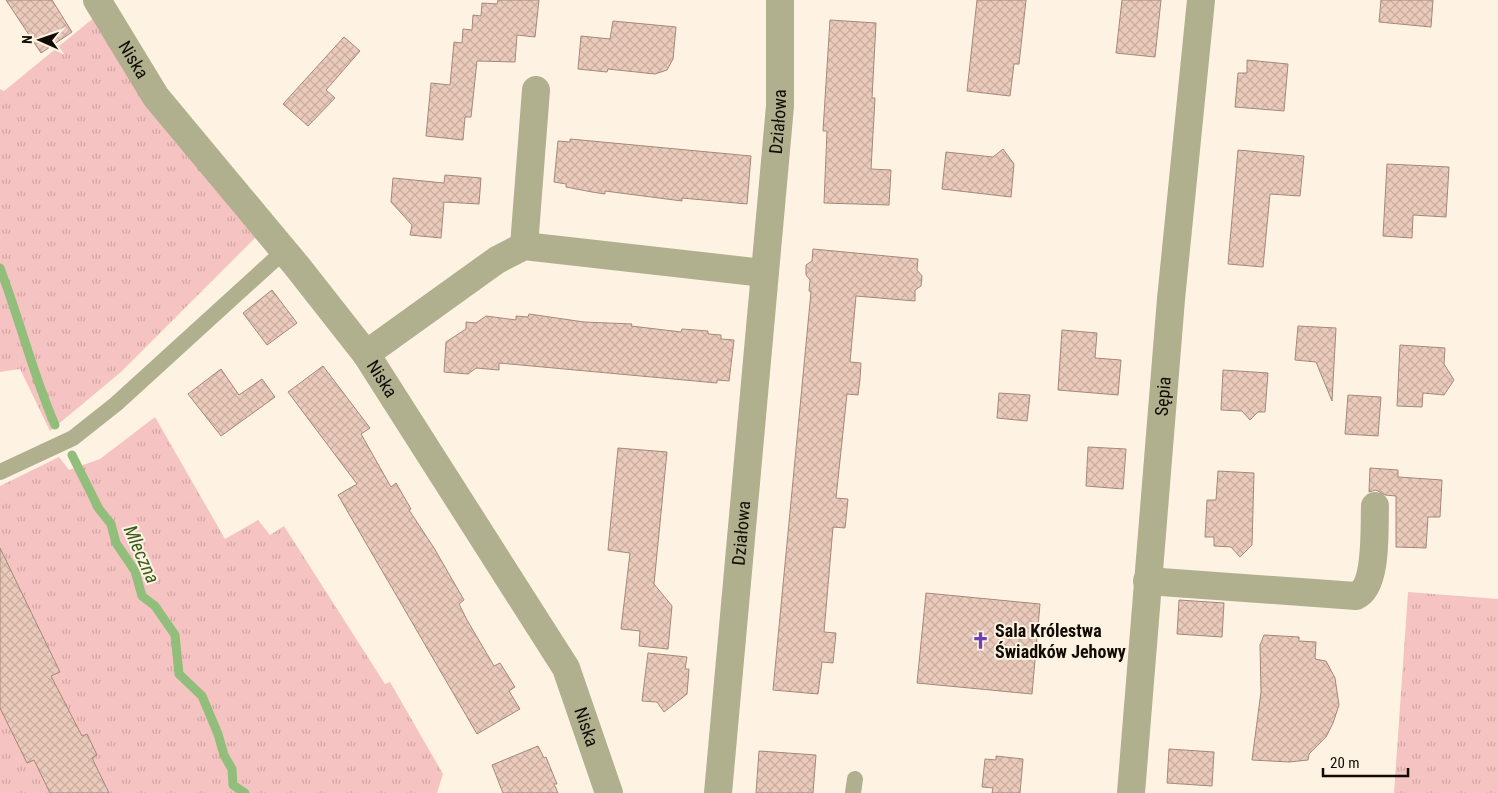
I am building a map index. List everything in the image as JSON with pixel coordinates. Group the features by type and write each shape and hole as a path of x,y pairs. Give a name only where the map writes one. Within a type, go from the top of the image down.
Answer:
{"street":[{"name":"Niska","path":"97,0 156,97 284,251 366,354 566,668 609,793"},
{"name":"Działowa","path":"718,793 780,106 780,0"},
{"name":"Sępia","path":"1131,793 1171,299 1201,0"},
{"path":"524,246 536,90"},
{"path":"366,354 497,260 524,246 764,273"},
{"path":"1147,581 1356,596 1361,594 1369,583 1372,572 1375,506"}],"lane":[{"path":"0,472 74,438 116,404 284,251"}],"green space":[{"path":"96,16 258,235 121,372 50,431 20,369 0,372 0,89 4,91"},
{"path":"155,417 225,539 258,520 270,535 284,526 385,684 390,682 443,774 437,793 0,793 0,486 59,457 69,470 100,459"},
{"path":"1408,592 1498,599 1498,793 1394,793"}],"building":[{"path":"6,0 52,0 72,32 41,53"},
{"path":"498,0 539,0 535,37 517,35 515,62 477,61 471,117 465,117 463,140 426,136 431,83 450,85 454,42 462,43 463,29 472,30 473,15 481,16 482,3 497,4"},
{"path":"977,0 1026,0 1019,64 1014,64 1010,96 967,91"},
{"path":"1122,0 1161,0 1155,57 1116,53"},
{"path":"1381,0 1433,0 1431,27 1379,22"},
{"path":"830,20 876,23 872,98 875,98 871,169 891,170 889,205 824,203 827,131 823,131"},
{"path":"613,21 676,27 673,59 667,70 655,74 608,69 607,72 578,69 581,36 610,39"},
{"path":"344,37 360,51 326,90 335,98 308,126 283,104"},
{"path":"1247,60 1288,64 1284,111 1235,107 1238,73 1247,73"},
{"path":"570,139 751,156 747,204 682,198 682,201 605,191 605,194 566,187 566,184 554,182 558,141 570,142"},
{"path":"1003,149 1014,164 1011,197 942,189 946,152 993,157"},
{"path":"1238,150 1304,156 1300,196 1270,194 1263,267 1228,264"},
{"path":"1387,164 1449,167 1446,217 1413,215 1412,238 1383,236"},
{"path":"445,175 481,178 479,204 444,202 441,238 410,235 412,225 391,202 393,178 444,183"},
{"path":"813,249 918,259 917,270 922,276 921,286 915,290 915,301 856,296 850,362 861,363 860,379 858,395 847,394 836,498 848,499 845,528 833,527 824,632 836,633 833,663 822,662 818,694 773,690 811,292 809,291 810,280 806,275 806,265 812,261"},
{"path":"272,290 297,323 267,345 243,313"},
{"path":"529,314 584,322 632,324 631,326 681,332 682,329 708,331 708,334 721,335 721,339 734,340 729,381 717,380 717,383 499,363 499,370 476,368 468,374 444,372 446,342 466,329 466,322 476,323 486,316 516,320 516,316 528,317"},
{"path":"1298,326 1336,328 1332,401 1316,362 1295,360"},
{"path":"1062,330 1097,333 1095,358 1121,360 1118,395 1058,390"},
{"path":"1400,345 1445,348 1444,364 1454,380 1444,395 1423,393 1422,407 1397,406"},
{"path":"323,366 370,428 361,434 391,487 396,483 411,509 409,510 434,548 464,600 459,604 494,666 500,663 515,687 509,691 520,709 477,734 338,495 357,484 288,392"},
{"path":"221,369 239,395 262,379 275,397 221,436 188,394"},
{"path":"1223,370 1268,373 1265,412 1258,412 1250,420 1242,411 1221,410"},
{"path":"999,393 1030,395 1027,421 997,418"},
{"path":"1348,395 1381,397 1378,436 1345,434"},
{"path":"1088,447 1126,449 1123,489 1086,486"},
{"path":"618,448 667,452 654,584 672,606 668,649 639,646 640,631 621,629 630,553 608,550"},
{"path":"1370,468 1398,470 1398,477 1442,480 1440,517 1428,517 1426,548 1396,547 1396,496 1385,495 1376,490 1369,492"},
{"path":"1218,471 1254,473 1252,545 1240,557 1231,547 1214,546 1214,537 1205,537 1207,500 1216,500"},
{"path":"0,548 60,672 51,676 82,736 87,734 97,755 92,758 109,793 50,793 34,760 27,763 0,708"},
{"path":"926,593 1040,604 1032,694 917,683"},
{"path":"1179,600 1224,603 1222,637 1177,634"},
{"path":"1264,635 1299,637 1299,641 1316,642 1315,659 1326,661 1335,678 1339,705 1326,737 1309,754 1308,760 1289,762 1252,760 1261,692 1260,645"},
{"path":"648,653 687,657 685,669 689,669 687,694 664,712 657,702 642,701"},
{"path":"538,746 544,758 546,757 557,784 554,784 558,793 503,793 492,765"},
{"path":"1169,749 1214,752 1212,786 1167,783"},
{"path":"759,751 816,755 813,793 756,793"},
{"path":"996,756 1023,759 1020,793 992,793 993,788 982,787 985,759 996,760"}],"waterway":[{"name":"Mleczna","path":"0,268 40,387 55,425"},
{"name":"Mleczna","path":"72,455 99,509 111,524 116,543 135,571 142,596 155,606 175,635 179,674 202,696 218,734 224,755 232,769 233,785 245,793"}],"place":[{"name":"Sala Królestwa Świadków Jehowy","path":"981,641"}]}
